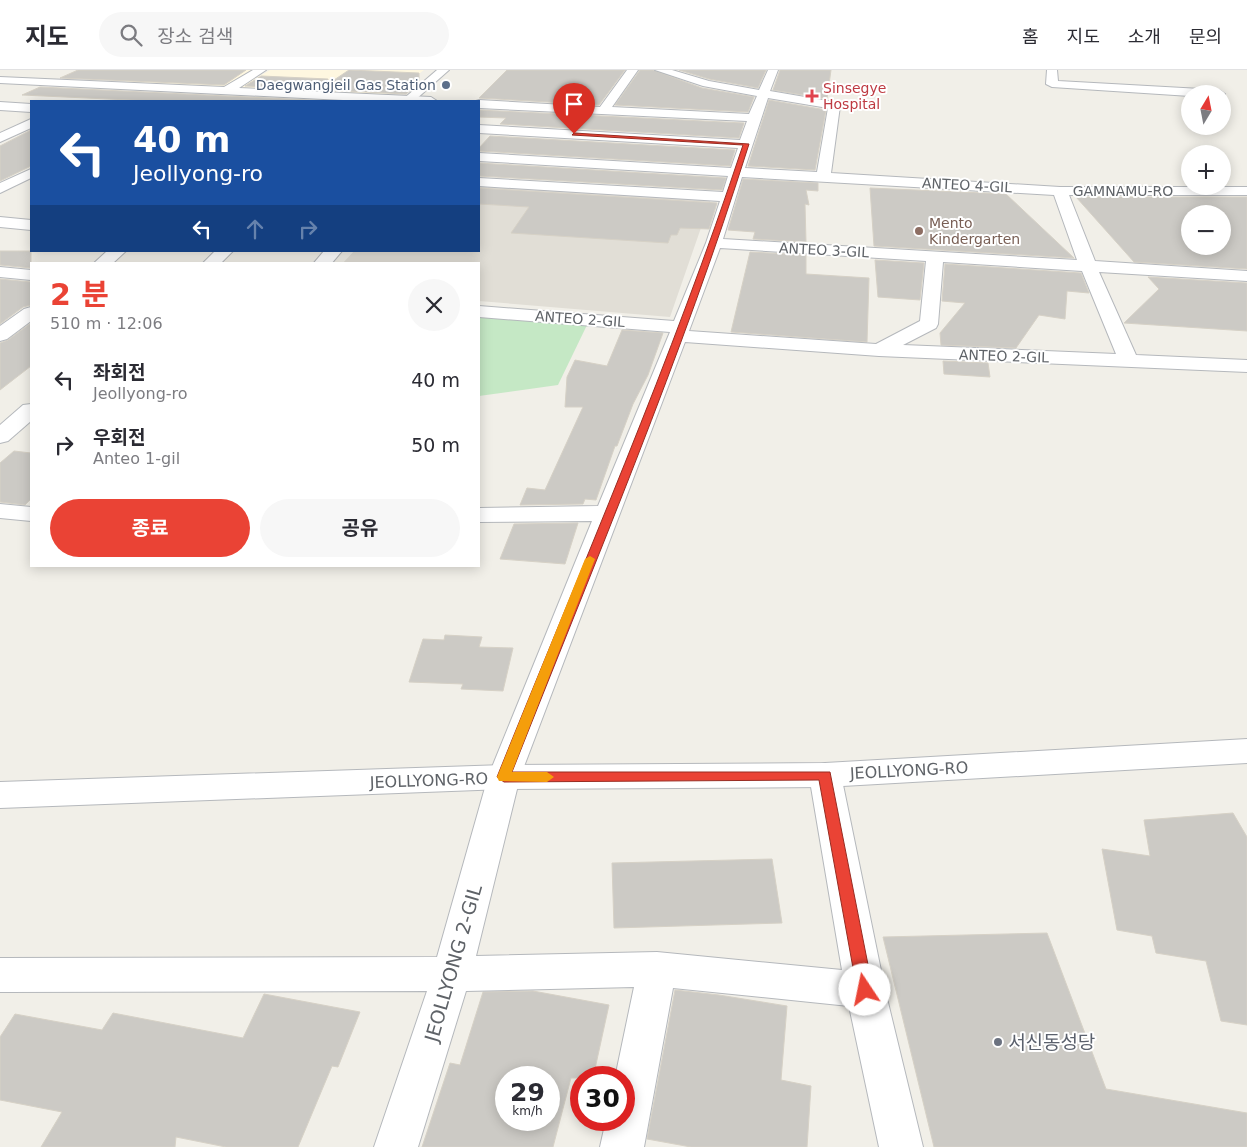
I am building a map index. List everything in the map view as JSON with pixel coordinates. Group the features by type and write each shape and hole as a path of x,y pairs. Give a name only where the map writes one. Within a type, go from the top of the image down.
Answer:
{"street":[{"path":"226,91 261,70"},
{"path":"409,100 444,70"},
{"path":"604,110 633,70"},
{"path":"660,70 707,84 834,106 824,178"},
{"path":"680,331 714,243 771,70"},
{"path":"1052,70 1052,84 1181,92"},
{"path":"84,97 134,74"},
{"path":"0,80 390,100"},
{"path":"480,104 687,115 754,121"},
{"path":"0,106 30,108"},
{"path":"0,138 30,123"},
{"path":"480,129 746,144"},
{"name":"ANTEO 4-GIL","path":"480,157 1060,191"},
{"path":"0,189 30,174"},
{"path":"480,182 729,197"},
{"path":"1060,191 1088,266 1128,359"},
{"name":"GAMNAMU-RO","path":"1060,191 1247,191"},
{"path":"0,222 30,225"},
{"name":"ANTEO 3-GIL","path":"714,243 1247,276"},
{"path":"103,262 117,252"},
{"path":"212,262 224,252"},
{"path":"323,262 333,252"},
{"path":"879,350 929,324 935,257"},
{"path":"0,272 30,275"},
{"name":"ANTEO 2-GIL","path":"480,311 879,350 1025,357 1128,359 1247,366"},
{"path":"1,334 30,314"},
{"name":"JEOLLYONG 2-GIL","path":"396,1147 452,974 504,777 680,331"},
{"path":"0,436 30,411"},
{"path":"0,511 30,514"},
{"path":"480,515 608,513"},
{"name":"JEOLLYONG-RO","path":"0,796 504,777 825,775 1247,751"},
{"path":"825,775 865,990 901,1147"},
{"path":"0,975 452,974 657,969 865,990"},
{"path":"622,1147 657,969"}],"shaded area":[{"path":"151,70 256,70 227,87 125,82"},
{"path":"270,70 424,70 394,93 373,95 239,88"},
{"path":"480,186 711,199 670,317 480,301 480,262 344,262 353,252 480,252"}],"green space":[{"path":"480,316 587,325 558,385 480,396"}],"building":[{"path":"78,70 246,70 224,85 60,78"},
{"path":"349,70 419,73 419,83 406,94 245,86 261,76 328,79 328,84"},
{"path":"507,70 625,70 599,105 479,98"},
{"path":"640,70 653,70 702,88 754,97 748,112 615,105"},
{"path":"679,70 766,70 758,88 709,79"},
{"path":"780,70 831,70 827,99 773,90"},
{"path":"40,87 309,100 130,100 22,95"},
{"path":"769,100 826,110 815,170 748,166"},
{"path":"480,110 744,123 739,138 500,124 506,118 480,117"},
{"path":"30,131 30,166 0,181 0,146"},
{"path":"490,136 735,150 730,166 480,151 480,147"},
{"path":"480,163 726,178 722,190 480,176"},
{"path":"743,179 818,183 818,191 806,190 809,205 805,204 806,242 753,239 755,232 728,230"},
{"path":"480,188 717,203 709,229 680,228 677,235 671,235 668,243 511,233 529,207 480,204"},
{"path":"870,188 1006,194 1074,258 874,246"},
{"path":"1076,197 1247,197 1247,269 1134,262"},
{"path":"0,251 31,252 30,268 0,265"},
{"path":"750,252 806,255 806,274 869,278 867,342 731,332"},
{"path":"875,260 924,263 920,300 878,297"},
{"path":"945,264 1081,273 1089,293 1067,291 1065,319 1039,315 1016,348 941,345 940,333 965,303 942,301"},
{"path":"1148,277 1247,283 1247,331 1124,323 1159,289"},
{"path":"0,279 30,282 30,305 23,307 0,324"},
{"path":"30,324 30,367 0,390 0,343 8,340"},
{"path":"622,330 663,333 648,375 633,404 617,446 615,446 596,500 585,499 583,504 520,505 527,488 545,490 583,407 565,407 567,377 575,360 607,366"},
{"path":"943,361 988,363 990,377 944,374"},
{"path":"14,451 30,453 30,500 25,505 0,502 0,463"},
{"path":"578,523 565,564 500,559 514,524"},
{"path":"445,635 482,637 479,647 513,648 503,691 461,689 463,684 409,682 423,639 444,640"},
{"path":"1233,813 1247,837 1247,1025 1221,1021 1206,961 1156,953 1152,936 1117,930 1102,849 1150,856 1144,820"},
{"path":"772,859 782,923 614,928 612,863"},
{"name":"서신동성당","path":"1047,933 1106,1089 1247,1113 1247,1147 934,1147 883,937"},
{"path":"675,990 787,1006 781,1080 811,1086 807,1147 691,1147 647,1139"},
{"path":"533,991 609,1005 596,1066 570,1066 570,1082 560,1120 560,1066 495,1066 495,1131 557,1131 553,1147 422,1147 450,1063 460,1065 483,992"},
{"path":"264,994 360,1012 338,1067 332,1066 298,1147 226,1147 176,1137 175,1147 41,1147 62,1112 0,1100 0,1037 15,1014 102,1030 113,1013 243,1038"}],"slow traffic":[{"path":"547,777 504,777 590,559"}],"place":[{"name":"Daegwangjeil Gas Station","path":"446,85"},
{"name":"Sinsegye Hospital","path":"812,96"},
{"name":"Mento Kindergarten","path":"919,231"},
{"name":"서신동성당","path":"998,1042"}],"route":[{"path":"574,134 746,144 714,243 679,336 504,777 825,775 865,990"}]}
